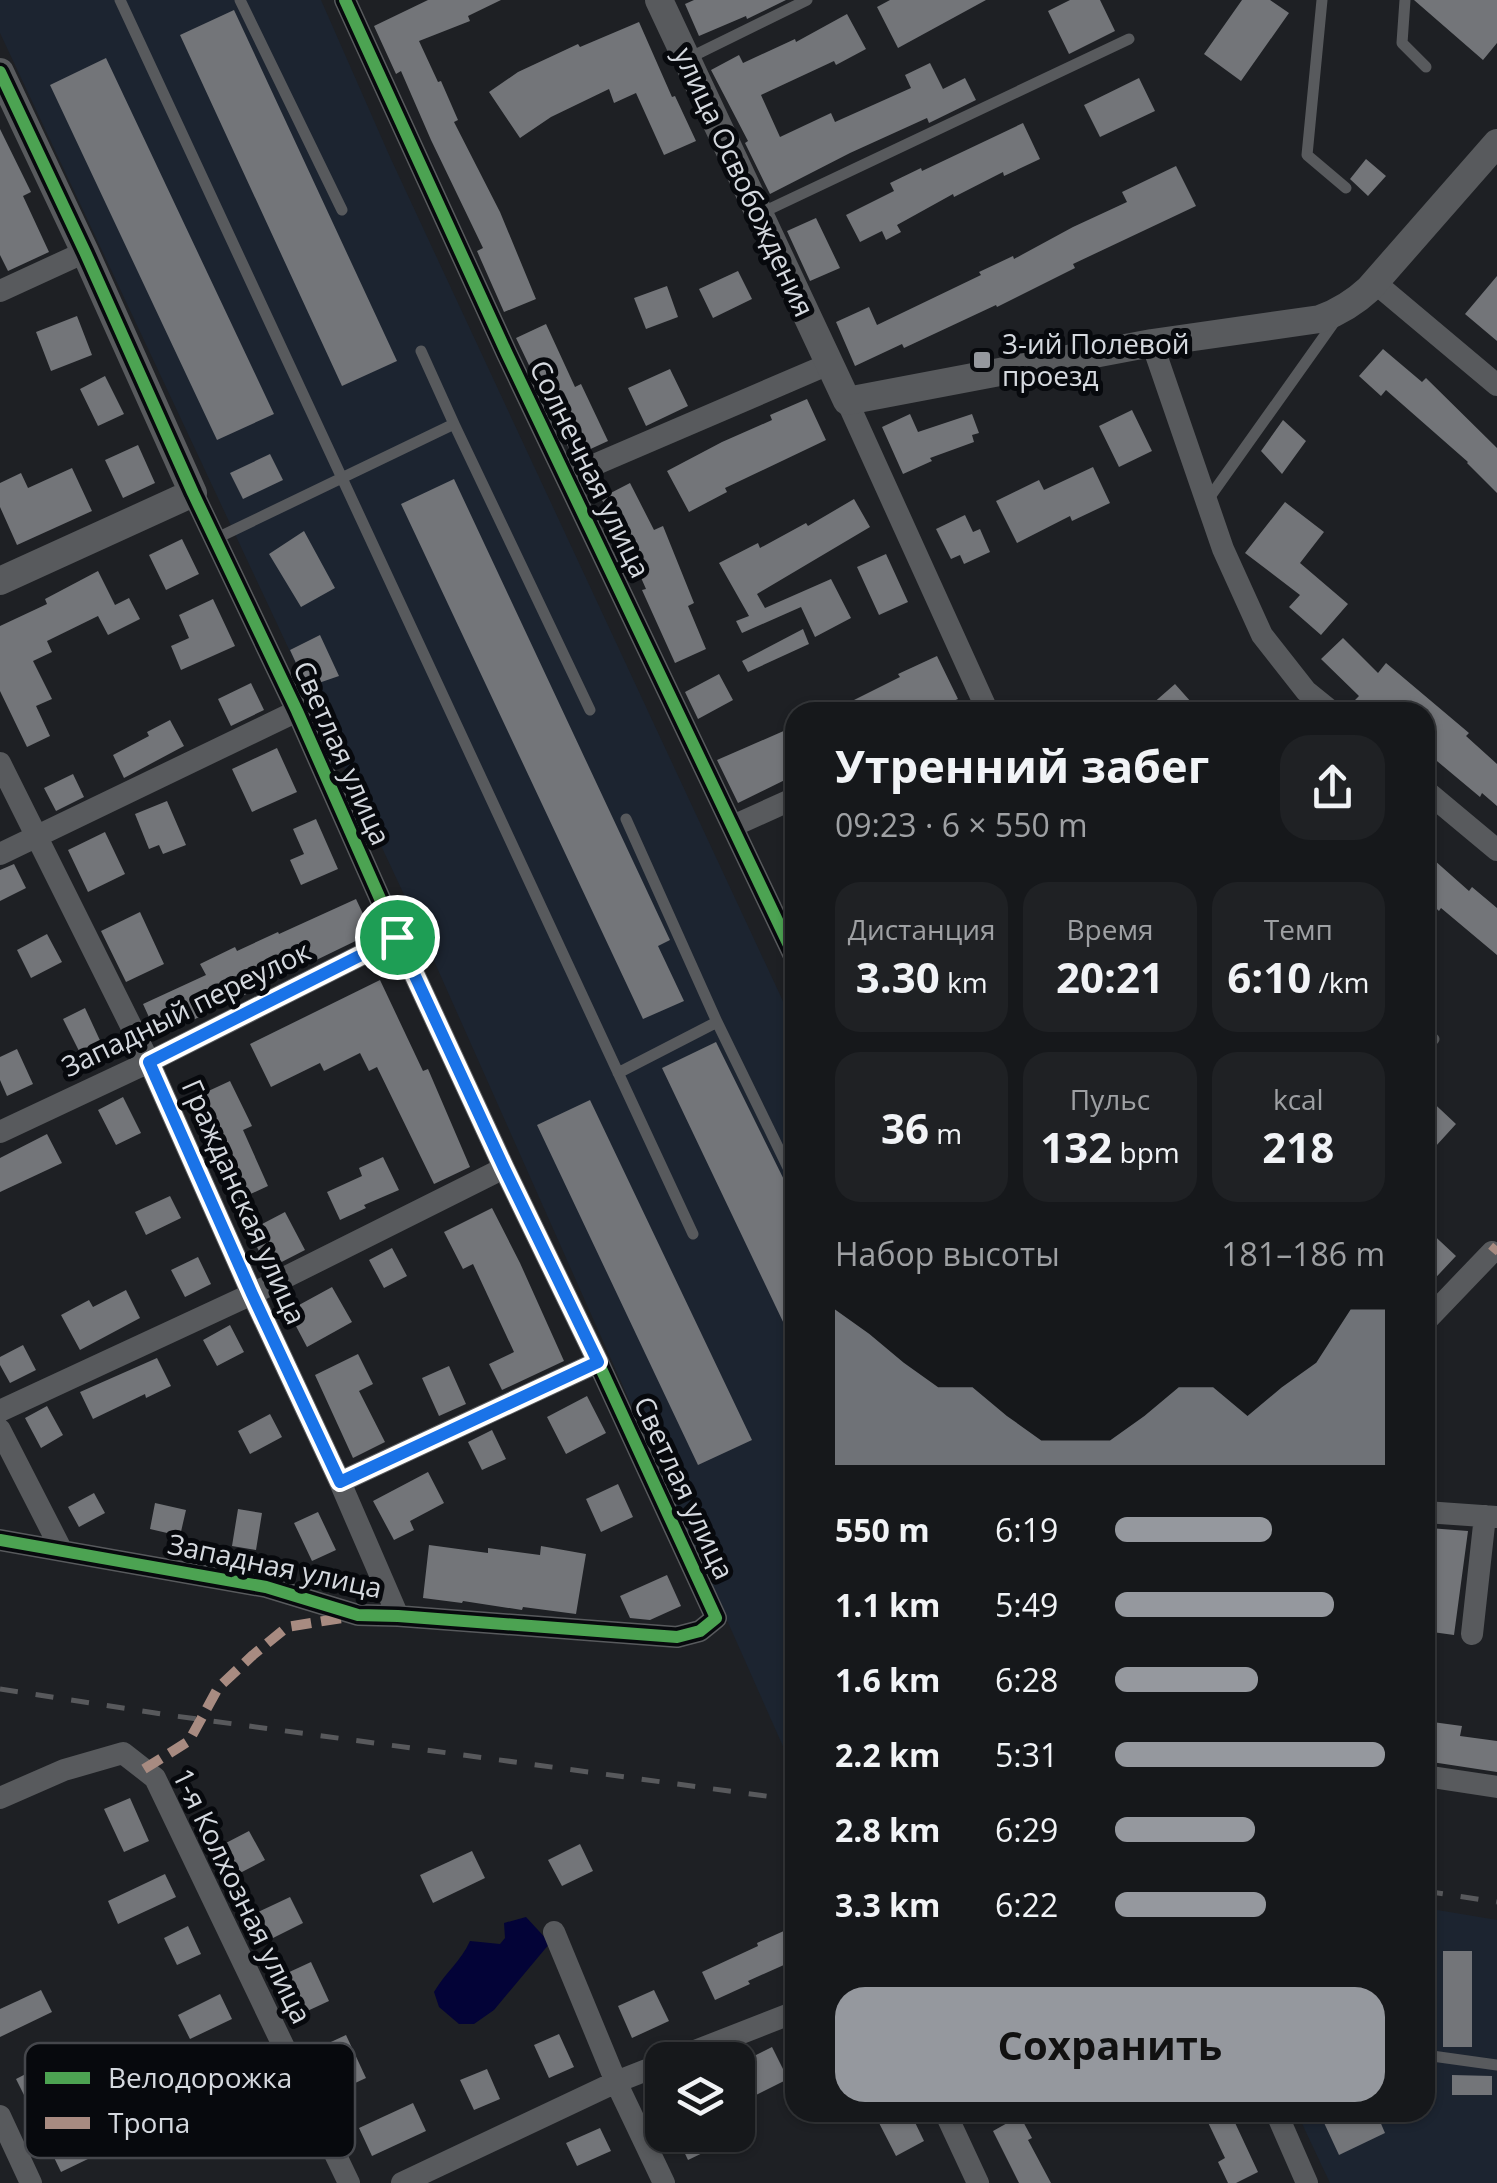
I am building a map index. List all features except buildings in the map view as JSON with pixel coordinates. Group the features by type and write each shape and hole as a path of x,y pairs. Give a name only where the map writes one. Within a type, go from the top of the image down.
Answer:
{"street":[{"name":"Солнечная улица","path":"345,0 785,937"},
{"name":"улица Освобождения","path":"659,0 983,702"},
{"name":"Светлая улица","path":"0,72 397,937 716,1618"},
{"path":"847,401 1152,343 1320,319 1360,298 1497,142"},
{"path":"0,291 84,252"},
{"path":"1378,279 1380,286 1497,385"},
{"path":"1152,343 1224,549 1262,634 1306,691 1320,702"},
{"path":"566,477 830,364"},
{"path":"0,581 193,494"},
{"path":"0,854 296,711"},
{"name":"Гражданская улица","path":"0,763 149,1062 398,1616"},
{"path":"1435,798 1497,850"},
{"path":"733,826 785,803"},
{"name":"Западный переулок","path":"0,1132 397,937"},
{"path":"0,1411 252,1294 504,1168"},
{"path":"1435,1312 1492,1252"},
{"path":"340,1482 598,1362"},
{"path":"0,1430 61,1549"},
{"path":"1435,1513 1491,1517 1472,1634"},
{"name":"Западная улица","path":"0,1540 266,1587 358,1615 678,1638 700,1630 716,1618"},
{"name":"1-я Колхозная улица","path":"0,1798 64,1770 123,1753 155,1778 282,2043"},
{"path":"1435,1778 1497,1787"},
{"path":"554,1932 616,2082 664,2183"},
{"path":"718,2042 785,2016"},
{"path":"402,2183 645,2071"},
{"path":"0,2116 32,2183"},
{"path":"949,2122 978,2183"},
{"path":"1280,2122 1307,2183"},
{"name":"1-я Колхозная улица","path":"337,2158 349,2183"}],"lane":[{"path":"120,0 694,1234"},
{"path":"240,0 342,210"},
{"path":"686,59 806,0"},
{"path":"1322,0 1306,155 1346,188"},
{"path":"1405,0 1402,43 1426,67"},
{"path":"760,214 1128,38"},
{"path":"1207,501 1344,309"},
{"path":"421,350 590,710"},
{"path":"215,538 454,424"},
{"path":"626,819 785,1161"},
{"path":"618,1072 717,1022"},
{"path":"1435,2057 1497,2066"}],"shaded area":[{"path":"0,0 321,0 390,157 785,1006 785,1751 415,918 0,33"},
{"path":"1435,1910 1497,1920 1497,2183 1330,2183 1301,2122 1435,2122"},
{"path":"526,1917 550,1943 494,2010 474,2024 459,2024 439,2007 434,1992 470,1941 500,1944 505,1938 504,1923"}],"railway":[{"path":"0,1689 785,1799"},
{"path":"1435,1893 1497,1902"}],"marked path":[{"path":"1492,1252 1497,1246"},
{"path":"144,1769 189,1741 218,1688 287,1627 348,1617"}],"cycle path":[{"path":"345,0 507,354 785,937"},
{"path":"0,72 297,711 397,937 716,1618 700,1631 677,1637 358,1615 266,1587 0,1540"}],"place":[{"name":"3-ий Полевой проезд","path":"982,360"}],"route":[{"path":"397,937 598,1362 340,1482 149,1062 397,937"}]}
